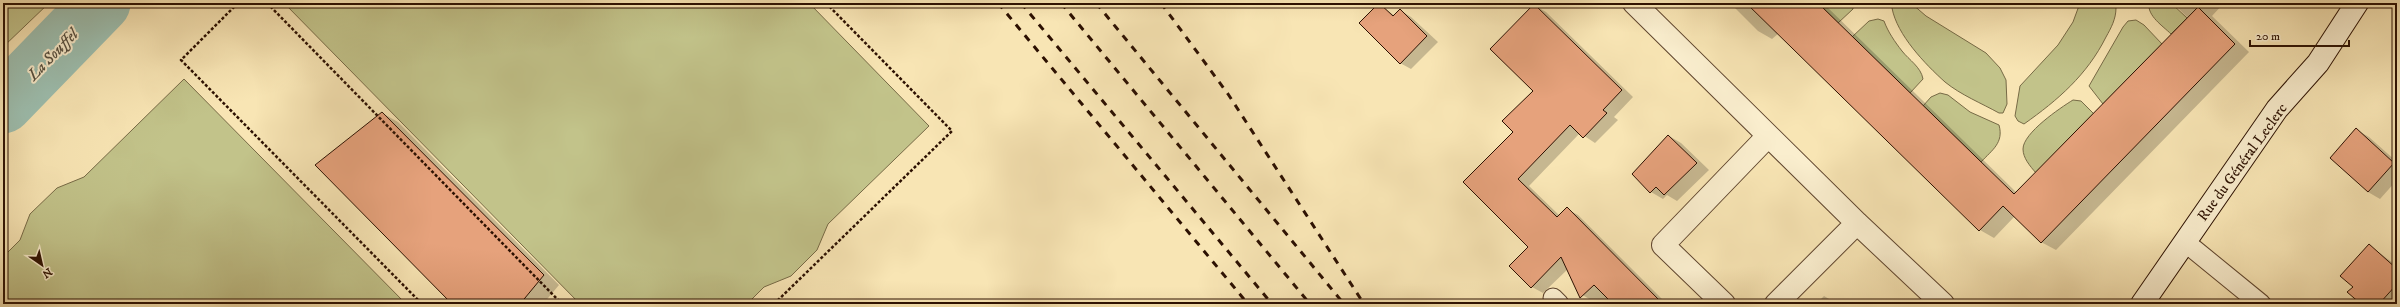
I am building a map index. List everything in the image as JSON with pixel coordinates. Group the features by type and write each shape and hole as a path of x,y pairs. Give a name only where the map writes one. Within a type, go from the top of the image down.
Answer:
{"street":[{"path":"1634,3 1857,223 1943,304"},
{"name":"Rue du Général Leclerc","path":"2142,304 2277,109 2318,63 2358,3"},
{"path":"1719,302 1663,245 1768,136"},
{"path":"1776,304 1857,223"}],"lane":[{"path":"2185,242 2261,304"}],"path":[{"path":"238,3 181,60 422,304"},
{"path":"267,3 562,304"},
{"path":"774,304 952,131 826,3"}],"green space":[{"path":"3,3 49,3 3,47"},
{"path":"284,3 809,3 929,126 828,224 817,250 791,276 764,287 747,304 580,304"},
{"path":"1818,3 1853,3 1853,9 1838,23"},
{"path":"1897,3 1911,3 1926,16 1986,53 2000,68 2006,80 2007,104 2003,113 1999,113 1958,91 1945,82 1929,67 1906,39 1895,18 1892,8"},
{"path":"2080,3 2112,3 2116,8 2111,27 2098,51 2081,75 2060,96 2024,124 2018,121 2015,116 2020,86 2058,45 2073,22"},
{"path":"2149,3 2171,3 2187,18 2171,34 2150,12"},
{"path":"1878,19 1884,21 1897,44 1922,75 1923,79 1910,93 1852,37 1869,21"},
{"path":"2136,20 2144,25 2162,44 2103,104 2089,86 2123,27 2128,21"},
{"path":"184,79 406,304 3,304 3,257 20,240 30,214 57,188 84,177"},
{"path":"1940,93 1948,95 1970,112 1999,125 2000,137 1996,146 1981,162 1923,106 1931,97"},
{"path":"2073,100 2081,101 2094,114 2036,173 2024,156 2023,149 2025,143 2035,129"}],"building":[{"path":"1379,3 1393,16 1400,9 1427,36 1400,64 1359,23"},
{"path":"1746,3 1818,3 2014,194 2198,7 2235,44 2041,243 2003,206 1979,231"},
{"path":"1534,4 1622,90 1603,110 1607,113 1583,138 1570,125 1518,179 1557,217 1567,207 1663,304 1613,304 1594,285 1580,298 1561,257 1531,288 1509,266 1528,247 1463,182 1513,132 1502,121 1533,91 1490,49"},
{"path":"382,112 544,275 520,304 452,304 315,165"},
{"path":"2356,128 2394,163 2368,192 2330,158"},
{"path":"1668,135 1697,163 1664,195 1656,187 1650,193 1632,174"},
{"path":"2369,244 2397,269 2397,284 2379,304 2361,304 2347,292 2353,287 2340,276"}],"waterway":[{"name":"La Souffel","path":"3,104 101,3"}],"railway":[{"path":"998,3 1248,304"},
{"path":"1021,3 1272,304"},
{"path":"1061,3 1310,304"},
{"path":"1096,3 1344,304"},
{"path":"1161,3 1228,94 1364,304"}]}
